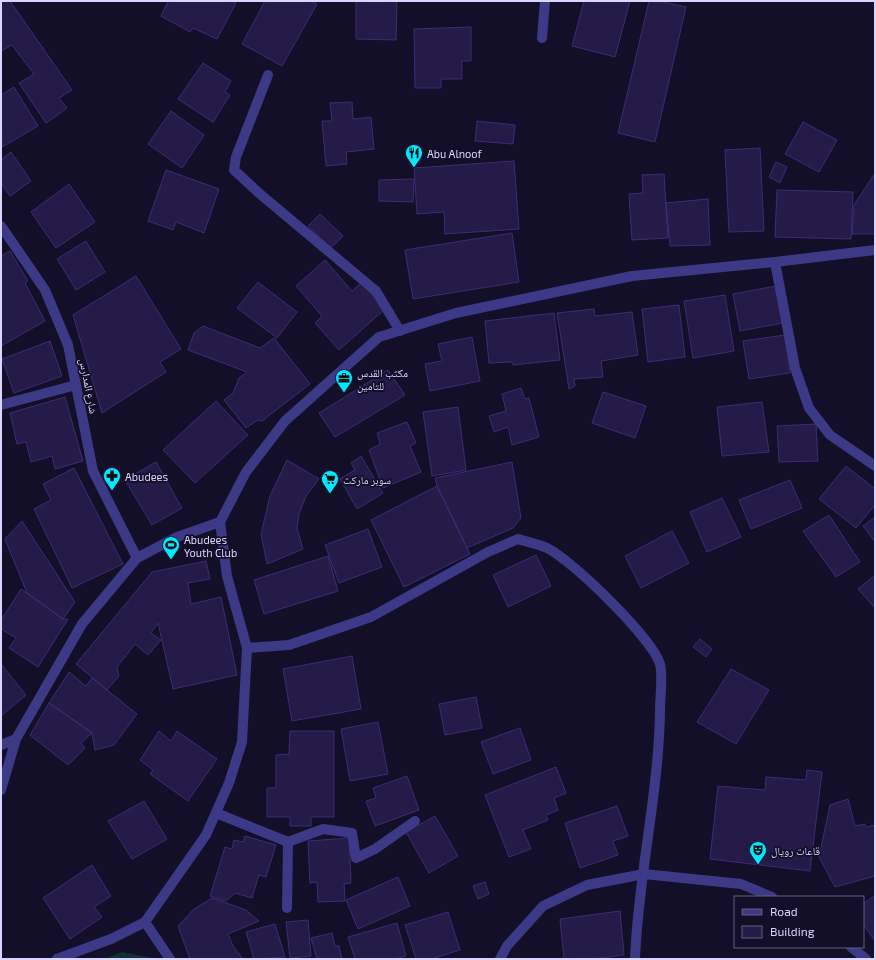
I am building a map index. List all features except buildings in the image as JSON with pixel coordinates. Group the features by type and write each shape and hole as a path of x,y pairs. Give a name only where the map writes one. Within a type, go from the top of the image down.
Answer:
{"street":[{"path":"542,38 545,1"},
{"path":"268,75 236,157 234,170 260,194 376,290 400,331"},
{"name":"شارع المدارس","path":"1,226 45,290 68,345 93,471 138,558"},
{"path":"57,959 111,939 145,922 206,835 229,783 242,742 247,648 228,576 220,522 246,472 285,420 379,337 456,313 632,276 775,262 875,250"},
{"path":"775,262 795,368 809,408 830,436 875,466"},
{"path":"1,405 76,385"},
{"path":"1,790 16,739 82,624 138,558 177,537 220,522"},
{"path":"247,648 289,644 371,617 488,552 518,539 547,548 595,585 632,626 660,664 660,736 644,874 636,922 635,959"},
{"path":"1,745 16,739"},
{"path":"216,813 288,842 323,829 352,833 356,858 375,850 415,821"},
{"path":"287,908 288,842"},
{"path":"500,959 507,946 543,906 587,885 644,874 741,884 770,896"},
{"path":"145,922 170,959"},
{"path":"852,948 866,959"}],"green space":[{"path":"122,952 153,958 153,959 105,959"}],"place":[{"name":"Abu Alnoof","path":"414,168"},
{"name":"مكتب القدس للتامين","path":"344,393"},
{"name":"Abudees","path":"112,491"},
{"name":"سوبر ماركت","path":"330,494"},
{"name":"Abudees Youth Club","path":"171,560"},
{"name":"قاعات رويال","path":"758,865"}]}
